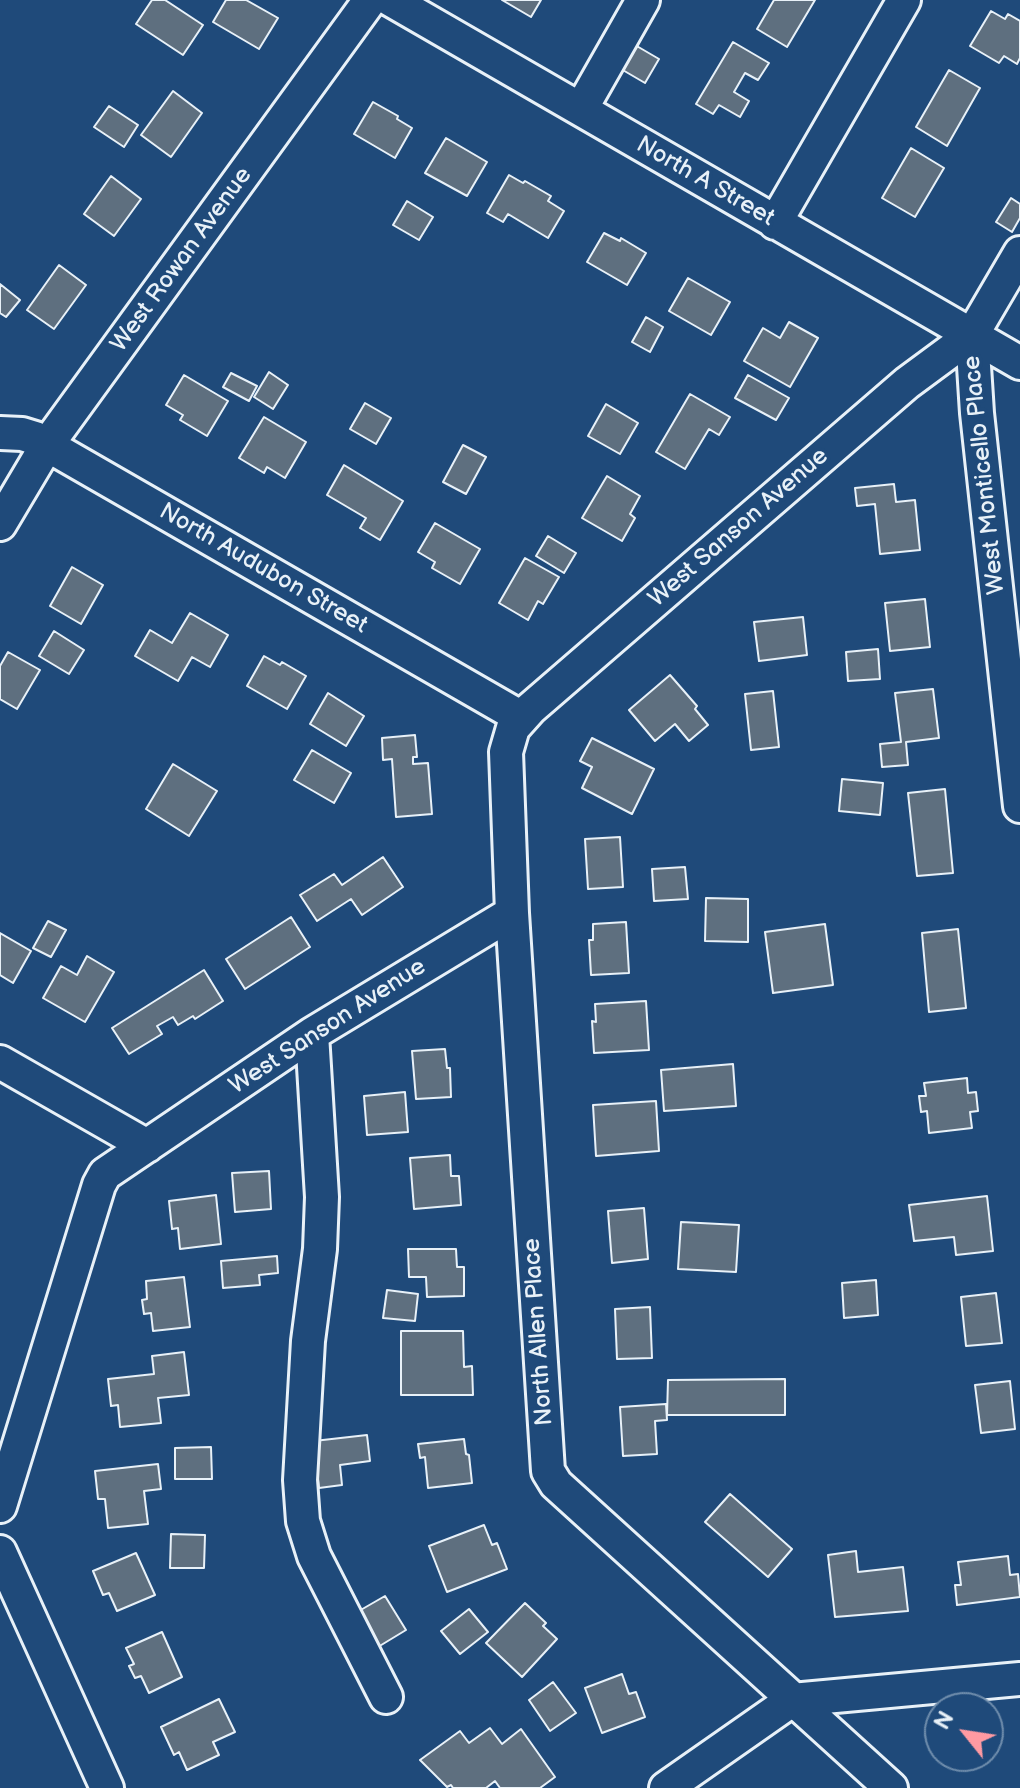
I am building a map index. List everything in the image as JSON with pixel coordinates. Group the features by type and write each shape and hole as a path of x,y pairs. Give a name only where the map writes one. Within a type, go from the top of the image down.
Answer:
{"street":[{"name":"West Rowan Avenue","path":"0,524 47,445 370,0"},
{"name":"North A Street","path":"391,0 1020,363"},
{"path":"581,109 643,0"},
{"path":"775,223 904,0"},
{"path":"972,335 1020,253"},
{"name":"West Sanson Avenue","path":"517,723 907,383 972,335"},
{"name":"West Monticello Place","path":"972,335 977,413 1020,806"},
{"name":"North Audubon Street","path":"0,433 35,438 517,723"},
{"name":"North Allen Place","path":"517,723 506,752 512,913 548,1471 556,1484 891,1788"},
{"name":"West Sanson Avenue","path":"0,1506 99,1185 105,1174 312,1034 512,913"},
{"path":"312,1034 322,1197 320,1249 308,1341 300,1480 303,1521 314,1556 386,1697"},
{"path":"0,1062 147,1146"},
{"path":"0,1552 107,1788"},
{"path":"666,1788 792,1700 1020,1679"}],"building":[{"path":"152,0 165,0 203,25 183,55 136,24"},
{"path":"226,0 246,0 278,18 259,49 213,22"},
{"path":"502,0 541,0 531,17"},
{"path":"774,0 815,0 787,47 757,29"},
{"path":"991,11 1005,19 1008,14 1020,21 1020,58 1017,64 1004,56 999,63 970,46"},
{"path":"733,42 769,63 758,80 745,73 734,92 749,101 740,117 719,105 713,114 696,104"},
{"path":"635,45 659,59 645,83 621,69"},
{"path":"949,70 980,88 947,146 916,127"},
{"path":"173,91 202,113 171,157 141,135"},
{"path":"373,102 412,128 395,158 354,134"},
{"path":"109,106 138,125 124,147 94,127"},
{"path":"446,138 487,162 467,196 425,173"},
{"path":"911,148 944,168 915,217 882,198"},
{"path":"509,175 551,196 548,201 564,211 548,238 508,214 503,222 487,213"},
{"path":"111,176 141,199 114,236 84,214"},
{"path":"1011,198 1020,204 1020,218 1012,232 996,222"},
{"path":"407,201 433,217 419,240 393,225"},
{"path":"604,233 620,241 621,238 646,253 627,285 587,262"},
{"path":"59,265 86,285 54,329 27,310"},
{"path":"688,278 730,302 711,335 669,311"},
{"path":"0,284 20,300 6,317 0,313"},
{"path":"646,317 663,327 650,352 632,342"},
{"path":"789,322 818,338 790,387 744,361 763,328 780,338"},
{"path":"269,372 288,385 273,409 254,397"},
{"path":"231,373 257,386 249,401 223,387"},
{"path":"184,375 228,401 207,436 180,420 183,415 166,405"},
{"path":"748,375 789,398 776,420 735,398"},
{"path":"690,394 730,417 719,435 709,429 685,469 656,452"},
{"path":"365,403 391,418 376,444 350,429"},
{"path":"606,404 638,423 620,454 588,436"},
{"path":"264,417 306,442 285,478 267,467 264,473 239,458"},
{"path":"463,445 486,457 466,494 443,482"},
{"path":"344,465 403,501 380,540 360,528 366,518 327,495"},
{"path":"607,476 640,496 630,514 635,518 622,541 582,518"},
{"path":"894,484 896,502 915,500 920,550 880,554 875,504 857,506 855,488"},
{"path":"435,523 480,549 460,584 432,568 435,562 418,552"},
{"path":"548,536 576,553 564,573 536,556"},
{"path":"525,558 559,577 543,604 538,601 528,620 499,603"},
{"path":"72,567 103,585 81,624 50,606"},
{"path":"925,599 930,647 890,651 885,603"},
{"path":"190,613 228,635 210,667 192,657 178,681 135,656 150,630 172,643"},
{"path":"803,617 807,655 759,661 754,622"},
{"path":"54,631 84,650 69,674 39,656"},
{"path":"878,649 880,679 848,681 846,652"},
{"path":"8,652 40,670 17,709 0,699 0,666"},
{"path":"264,656 306,676 287,709 247,686"},
{"path":"670,675 697,706 695,709 708,725 689,741 675,724 655,741 629,710"},
{"path":"933,689 939,738 906,742 908,765 882,767 880,744 901,742 895,693"},
{"path":"773,691 779,747 751,750 745,694"},
{"path":"328,693 364,716 346,746 310,724"},
{"path":"415,735 417,757 413,757 413,764 428,763 432,814 396,817 392,759 383,760 382,738"},
{"path":"592,738 654,769 632,814 582,788 592,767 580,761"},
{"path":"312,750 351,773 334,803 294,780"},
{"path":"173,764 217,791 189,836 146,809"},
{"path":"842,779 883,783 880,815 839,811"},
{"path":"945,789 953,873 917,876 908,793"},
{"path":"620,837 623,887 588,889 585,839"},
{"path":"383,857 403,887 362,915 351,899 317,921 300,895 334,874 342,885"},
{"path":"685,867 688,899 654,901 652,869"},
{"path":"706,898 748,899 748,942 705,941"},
{"path":"291,917 310,947 245,989 226,959"},
{"path":"48,921 66,930 51,957 33,948"},
{"path":"626,922 629,973 591,975 589,940 593,940 593,924"},
{"path":"825,924 833,985 773,993 765,932"},
{"path":"958,929 966,1008 929,1012 922,933"},
{"path":"0,933 31,951 13,983 0,975"},
{"path":"87,956 114,972 85,1022 43,998 61,966 77,975"},
{"path":"204,970 223,1001 195,1019 193,1016 178,1025 173,1017 157,1026 162,1034 129,1054 112,1028"},
{"path":"646,1001 649,1050 594,1053 592,1021 596,1022 595,1004"},
{"path":"445,1049 447,1068 450,1068 451,1097 416,1099 412,1051"},
{"path":"733,1064 736,1106 664,1111 661,1070"},
{"path":"967,1078 968,1093 976,1092 978,1111 970,1112 972,1128 929,1133 927,1111 921,1112 919,1096 926,1096 924,1083"},
{"path":"405,1092 408,1132 367,1135 364,1096"},
{"path":"656,1101 659,1151 596,1156 593,1105"},
{"path":"450,1155 451,1176 459,1176 461,1205 414,1209 410,1158"},
{"path":"269,1171 271,1209 235,1212 232,1173"},
{"path":"216,1195 221,1244 180,1249 178,1228 172,1229 169,1201"},
{"path":"987,1196 993,1251 956,1255 954,1237 914,1241 909,1205"},
{"path":"644,1208 648,1259 612,1263 608,1211"},
{"path":"681,1222 739,1225 736,1272 678,1269"},
{"path":"408,1249 456,1249 457,1267 464,1267 464,1296 427,1297 426,1277 409,1277"},
{"path":"277,1256 278,1273 259,1275 260,1285 223,1288 221,1261"},
{"path":"184,1277 190,1327 153,1331 151,1313 144,1314 142,1300 147,1299 146,1281"},
{"path":"876,1280 878,1315 844,1318 842,1283"},
{"path":"387,1290 418,1294 415,1321 383,1318"},
{"path":"996,1293 1002,1343 966,1346 961,1297"},
{"path":"650,1307 652,1358 617,1359 615,1309"},
{"path":"401,1331 463,1331 464,1367 472,1366 473,1395 401,1395"},
{"path":"184,1352 189,1395 158,1398 161,1423 120,1427 118,1405 111,1406 108,1379 154,1374 152,1356"},
{"path":"785,1379 785,1415 667,1415 668,1380"},
{"path":"1010,1381 1015,1429 981,1433 975,1385"},
{"path":"666,1404 667,1420 655,1421 657,1454 623,1456 620,1407"},
{"path":"367,1435 370,1461 340,1465 342,1485 319,1488 314,1441"},
{"path":"464,1439 472,1483 428,1488 425,1457 420,1458 418,1444"},
{"path":"211,1447 212,1479 175,1479 175,1448"},
{"path":"158,1464 161,1489 144,1491 148,1524 108,1528 105,1499 98,1499 95,1471"},
{"path":"730,1494 792,1549 768,1577 705,1522"},
{"path":"484,1525 492,1545 497,1543 507,1569 447,1592 429,1546"},
{"path":"171,1534 205,1535 204,1568 170,1568"},
{"path":"856,1551 858,1572 903,1567 908,1611 835,1617 828,1555"},
{"path":"136,1553 155,1595 117,1611 109,1593 103,1595 93,1571"},
{"path":"1008,1556 1010,1575 1018,1574 1020,1597 957,1605 955,1585 961,1585 958,1562"},
{"path":"385,1596 406,1630 373,1650 352,1615"},
{"path":"525,1603 546,1623 543,1626 557,1639 522,1677 486,1643"},
{"path":"469,1609 488,1632 460,1654 441,1631"},
{"path":"162,1632 182,1677 149,1693 141,1676 135,1678 129,1666 134,1664 126,1648"},
{"path":"622,1674 629,1694 636,1692 645,1717 602,1733 585,1688"},
{"path":"553,1682 576,1713 550,1731 529,1700"},
{"path":"219,1699 235,1732 213,1742 219,1755 187,1770 179,1752 174,1755 161,1727"},
{"path":"490,1728 502,1744 521,1729 555,1777 540,1788 500,1788 495,1781 486,1788 453,1788 451,1785 447,1787 420,1760 460,1731 469,1743"}]}
